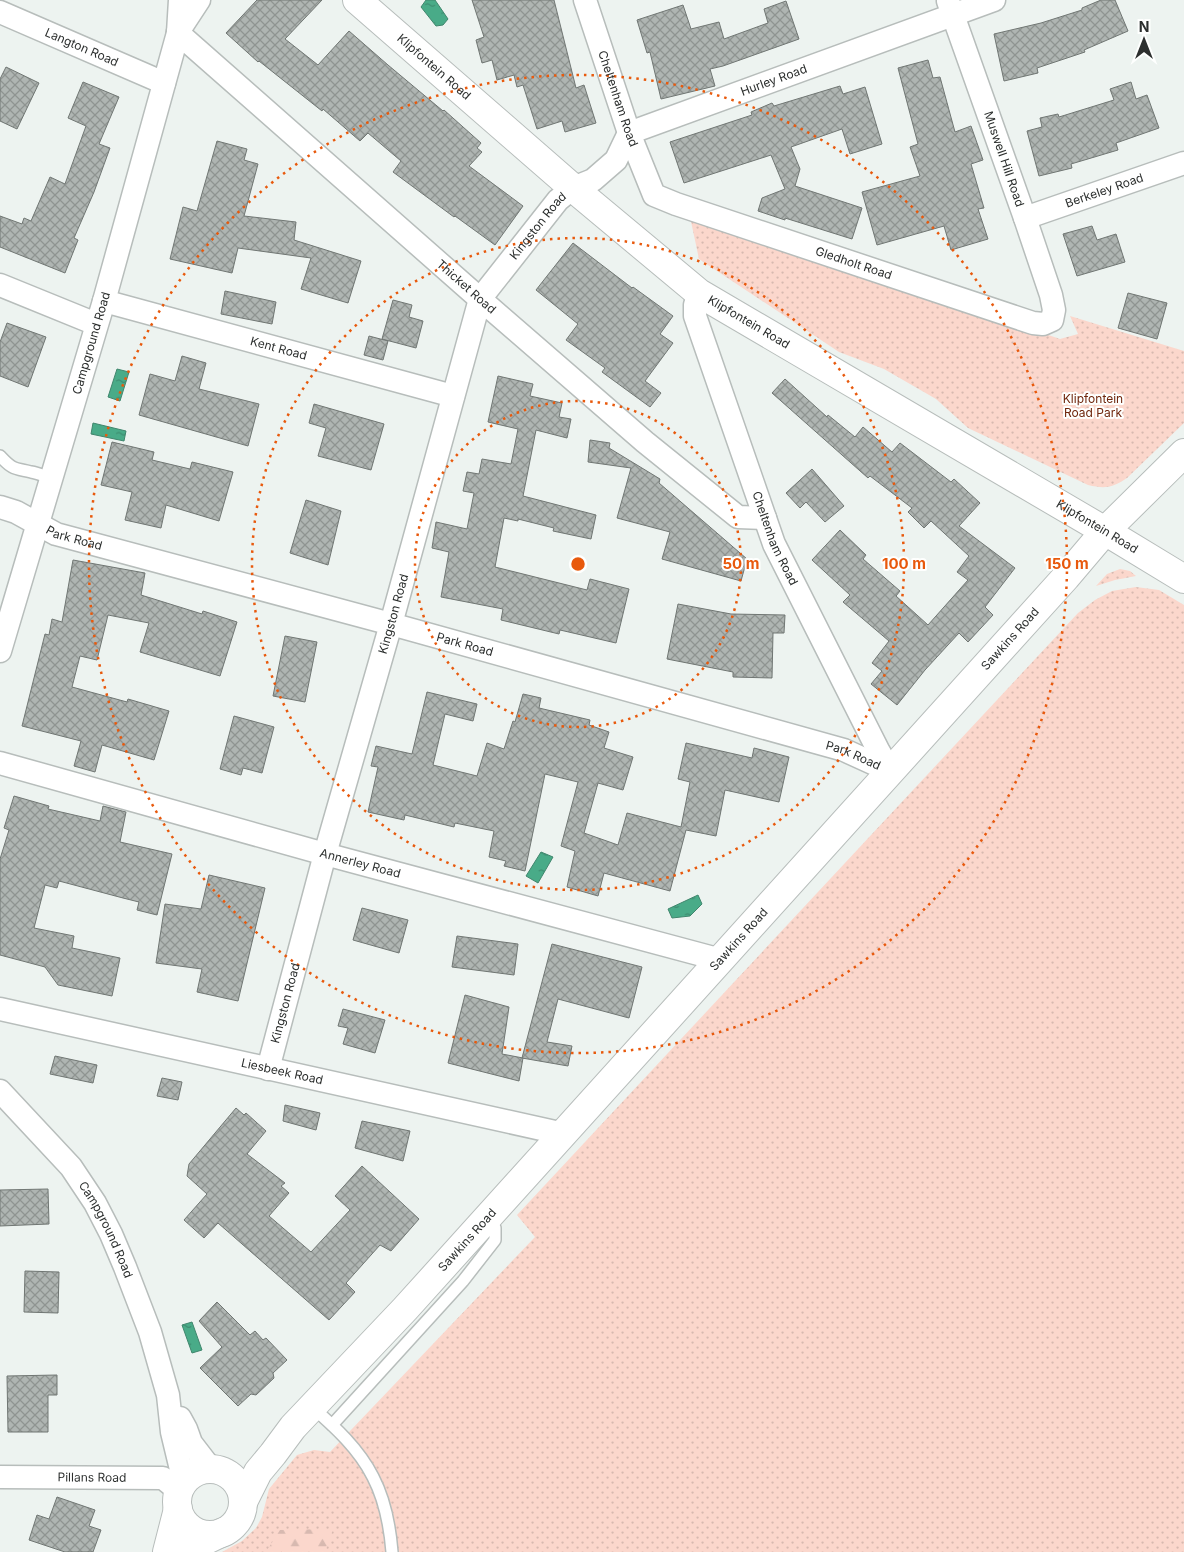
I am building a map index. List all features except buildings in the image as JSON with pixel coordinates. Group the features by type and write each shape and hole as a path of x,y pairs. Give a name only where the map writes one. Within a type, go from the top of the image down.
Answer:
{"street":[{"name":"Campground Road","path":"0,652 104,301 178,32 180,0"},
{"name":"Campground Road","path":"178,32 199,0"},
{"name":"Klipfontein Road","path":"359,0 573,188 698,293 1105,531 1184,580"},
{"name":"Cheltenham Road","path":"585,0 629,133 654,194"},
{"name":"Hurley Road","path":"629,133 950,7 994,0"},
{"name":"Muswell Hill Road","path":"950,7 1025,218 1054,310 1052,320"},
{"name":"Langton Road","path":"0,12 164,83"},
{"name":"Thicket Road","path":"178,32 645,442 738,517 766,518"},
{"path":"573,188 593,180 616,160 629,133"},
{"name":"Berkeley Road","path":"1025,218 1184,163"},
{"name":"Kingston Road","path":"268,1069 480,299 558,200 573,188"},
{"name":"Gledholt Road","path":"654,194 686,207 1033,323 1043,324 1052,320"},
{"path":"0,285 96,324"},
{"name":"Cheltenham Road","path":"698,293 695,305 697,322 774,544 890,771"},
{"name":"Kent Road","path":"104,301 453,396"},
{"name":"Sawkins Road","path":"244,1500 258,1472 293,1427 489,1217 1075,567 1105,531 1184,453"},
{"name":"Park Road","path":"0,506 16,512 56,534 392,624 844,750 890,771"},
{"name":"Annerley Road","path":"0,763 326,854 721,960"},
{"name":"Liesbeek Road","path":"0,1009 564,1134"},
{"name":"Campground Road","path":"0,1091 70,1166 95,1203 125,1267 150,1332 168,1395 181,1494 166,1552"},
{"name":"Campground Road","path":"168,1395 186,1429 191,1443 217,1470"},
{"name":"Sawkins Road","path":"217,1470 242,1463 293,1427"},
{"path":"187,1552 198,1544 224,1531 233,1526 243,1509 244,1500 240,1488 233,1478 217,1470 200,1470 191,1475 181,1494 183,1519 191,1528 201,1533 213,1534 224,1531"},
{"name":"Pillans Road","path":"0,1477 163,1478 181,1494"}],"lane":[{"path":"0,456 17,470 50,478"},
{"path":"332,1425 463,1282 494,1240 495,1228 489,1217"},
{"path":"312,1407 346,1438 373,1477 383,1501 390,1527 392,1552"}],"green space":[{"name":"Klipfontein Road Park","path":"689,212 1060,339 1078,334 1070,316 1184,351 1184,423 1127,478 1108,487 1088,485 968,428 936,399 884,369 839,352 699,259"},
{"path":"1120,569 1130,571 1136,576 1096,586 1107,574"},
{"path":"1136,587 1159,590 1184,605 1184,1552 222,1552 242,1541 256,1528 262,1517 269,1489 297,1455 314,1450 330,1452 535,1237 517,1215 1078,613 1095,600 1112,591"},
{"path":"333,1529 325,1552 266,1552 280,1530"}],"water":[{"path":"426,0 435,0 448,19 443,25 436,26 421,7"},
{"path":"117,369 129,372 120,401 108,397"},
{"path":"93,423 126,431 124,441 91,434"},
{"path":"541,852 553,857 538,883 526,876"},
{"path":"698,895 702,904 690,916 672,918 668,909"},
{"path":"192,1322 202,1350 192,1353 182,1325"}]}
